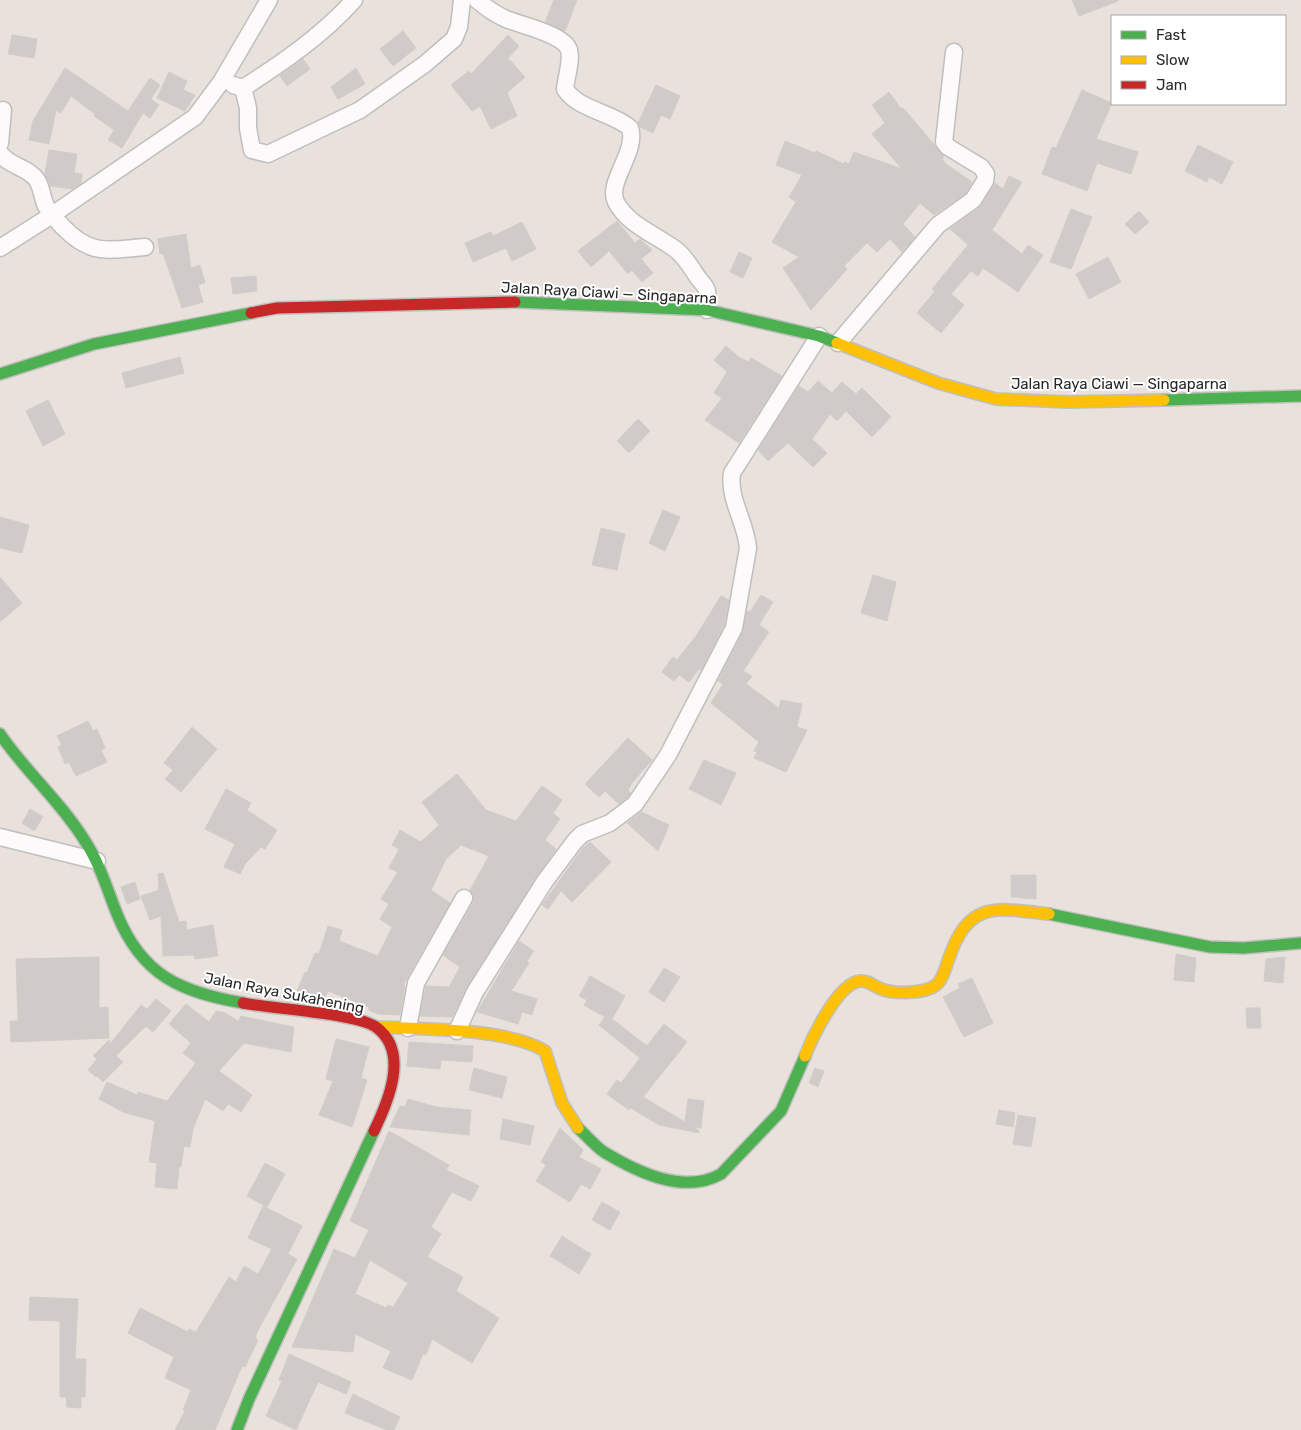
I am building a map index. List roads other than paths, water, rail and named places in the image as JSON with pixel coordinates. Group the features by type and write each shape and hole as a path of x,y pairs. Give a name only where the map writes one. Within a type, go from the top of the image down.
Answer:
{"main road":[{"name":"Jalan Raya Ciawi — Singaparna","path":"0,374 94,344 277,308 496,301 707,310 819,336 938,383 996,399 1069,402 1301,396"},
{"name":"Jalan Raya Sukahening","path":"0,734 23,765 82,832 97,861 131,944 143,960 161,975 194,991 246,1003 353,1019 376,1027 392,1052 395,1069 392,1087 237,1430"},
{"path":"376,1027 457,1031 532,1043 540,1047 549,1059 562,1102 573,1123 602,1151 657,1178 688,1183 712,1179 720,1174 760,1130 781,1111 814,1033 825,1012 838,996 858,981 865,981 886,990 927,990 937,985 963,927 971,918 980,914 1002,910 1043,913 1209,947 1301,943"}],"street":[{"path":"0,248 52,215 195,117 221,82 269,0"},
{"path":"243,88 338,18 354,0"},
{"path":"243,88 248,108 248,128 252,150 268,154 282,149 323,126 360,110 425,64 454,39 459,27 462,0"},
{"path":"477,0 490,11 508,20 532,27 566,44 570,53 565,89 568,94 582,104 620,120 630,128 631,140 627,155 614,186 616,202 648,234 675,249 688,262 706,286 707,310"},
{"path":"838,343 938,225 973,200 985,181 986,174 981,167 948,147 944,142 954,52"},
{"path":"221,82 243,88"},
{"path":"0,143 3,110"},
{"path":"0,153 11,163 38,181 52,215 78,242 89,248 145,247"},
{"path":"457,1031 475,992 545,881 575,841 582,834 610,823 635,804 671,749 735,624 748,548 747,536 732,491 732,473 819,336"},
{"path":"0,837 97,861"},
{"path":"408,1028 416,983 464,898"}]}
